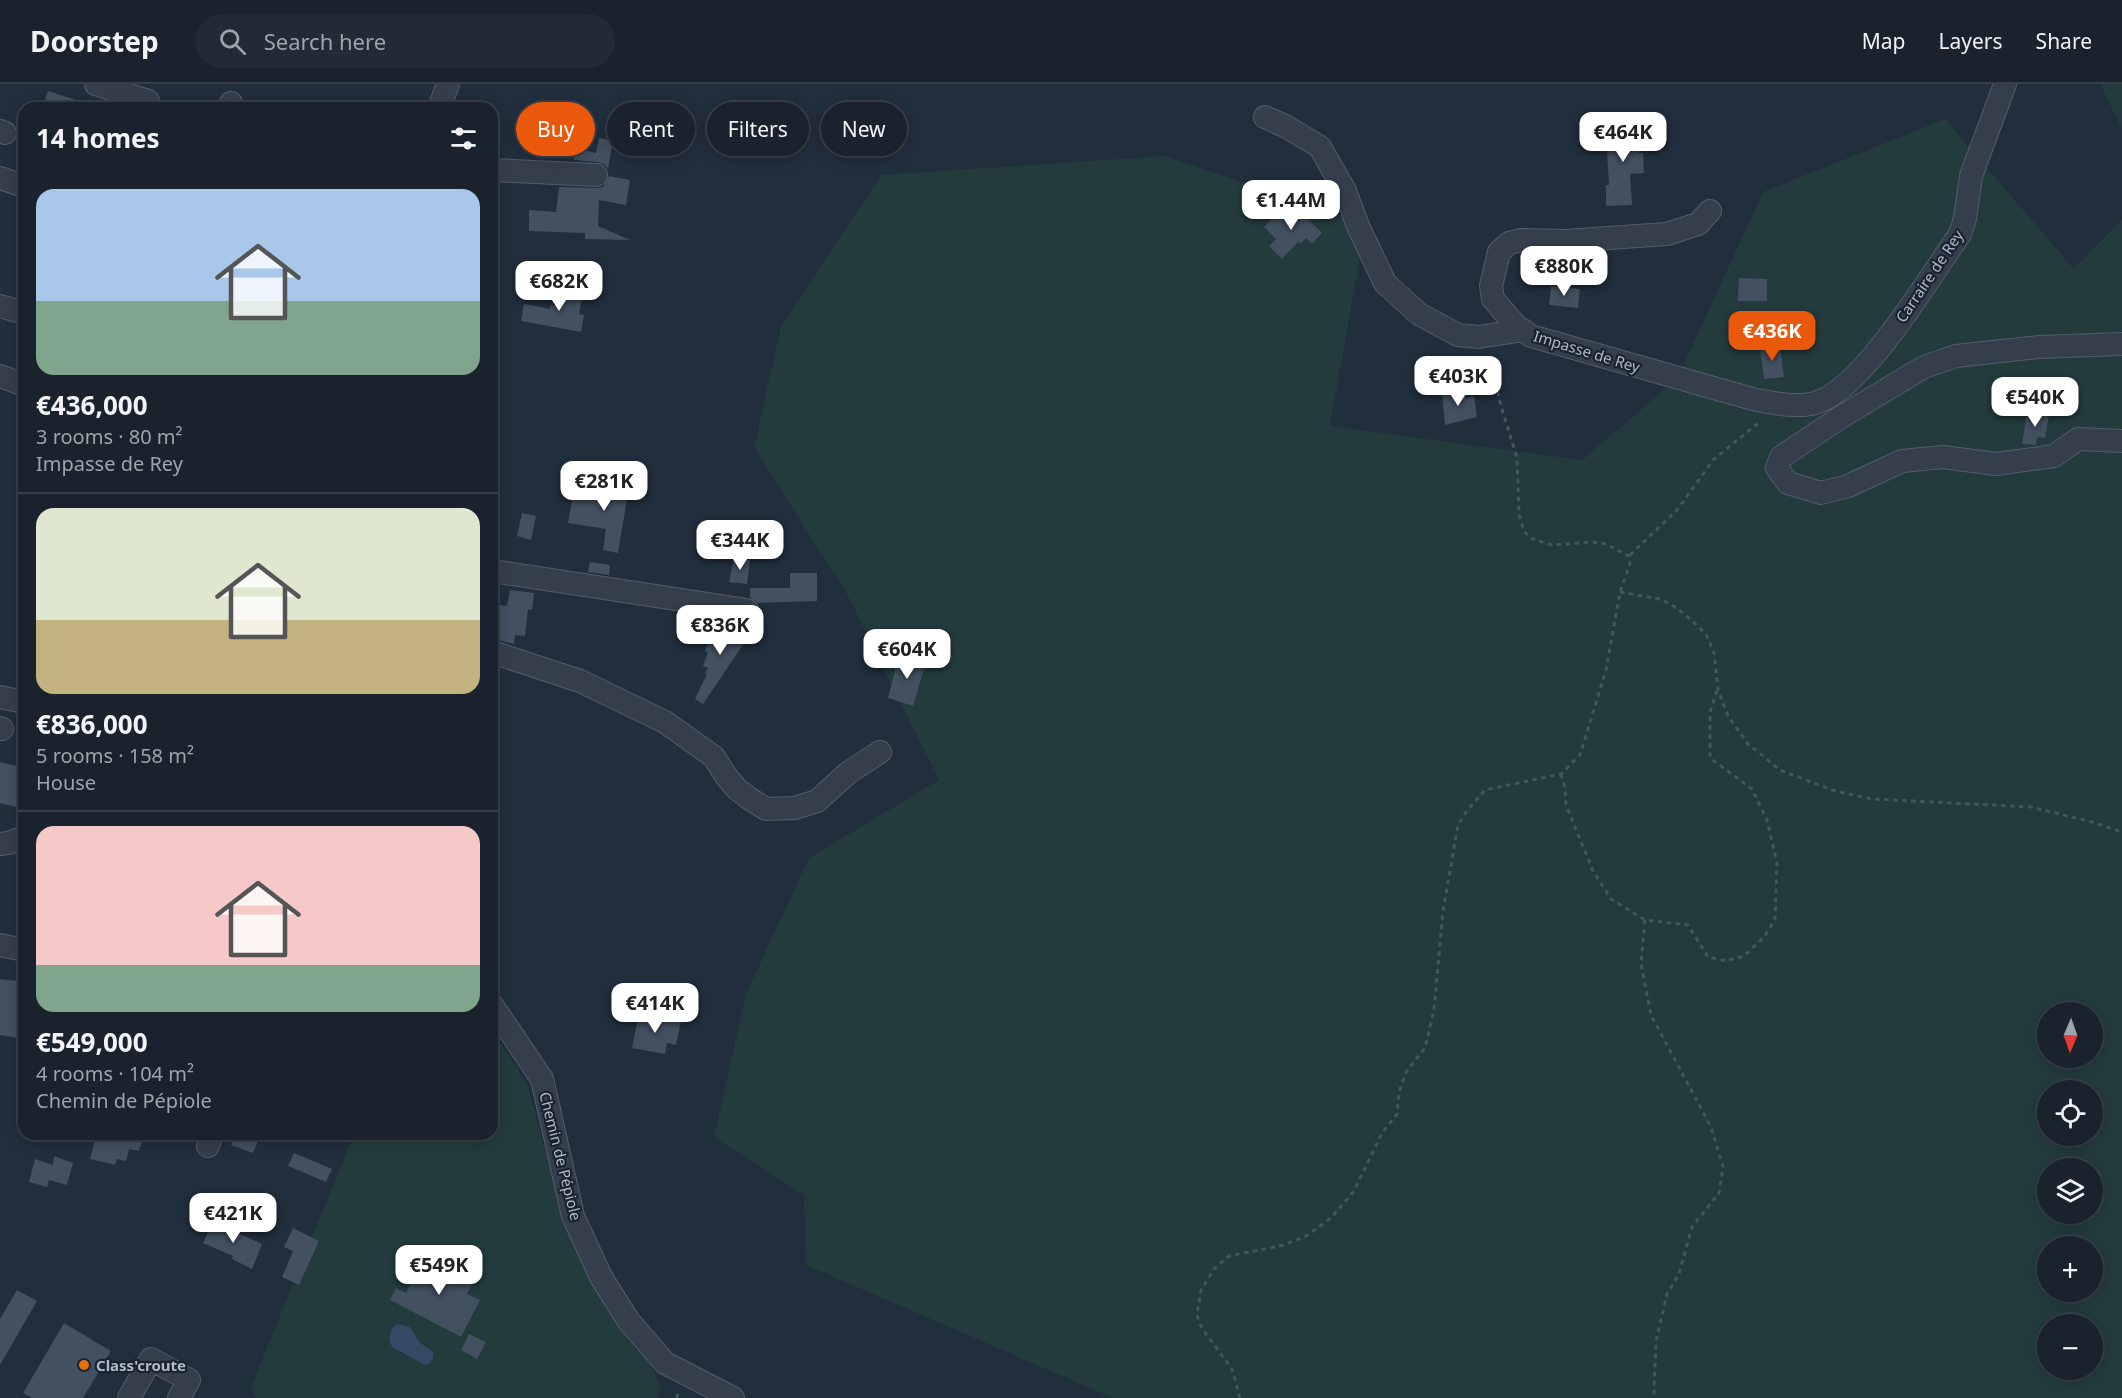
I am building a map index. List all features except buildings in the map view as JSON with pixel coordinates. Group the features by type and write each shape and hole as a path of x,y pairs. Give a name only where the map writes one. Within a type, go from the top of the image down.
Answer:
{"street":[{"path":"96,84 148,101"},
{"path":"441,102 448,84"},
{"name":"Carraire de Rey","path":"1780,404 1813,404 1832,396 1851,381 1889,336 1960,234 1965,218 1971,176 2005,84"},
{"path":"1264,117 1285,126 1320,147 1345,191 1358,226 1385,283 1419,314 1458,335 1479,337 1513,332"},
{"path":"498,170 596,176"},
{"path":"0,178 18,184"},
{"name":"Impasse de Rey","path":"1710,211 1698,224 1666,234 1565,241 1521,240 1509,243 1499,252 1491,286 1493,299 1516,326 1513,332 1756,400 1780,404"},
{"path":"0,306 18,311"},
{"path":"2122,344 2039,347 1956,356 1924,367 1841,417 1781,457 1777,468 1788,483 1821,493 1848,486 1902,461 1944,457 1996,464 2054,456 2078,439 2122,441"},
{"path":"0,376 18,383"},
{"path":"498,572 747,610"},
{"path":"498,654 580,681 665,722 714,757 737,789 766,808 795,808 817,801 848,773 880,752"},
{"path":"0,697 18,701"},
{"path":"0,844 18,839"},
{"path":"0,945 18,949"},
{"name":"Chemin de Pépiole","path":"498,1014 542,1079 573,1216 601,1277 628,1320 665,1363 734,1398"},
{"path":"129,1398 151,1359 189,1380 179,1398"}],"path":[{"path":"1513,332 1497,342 1491,361 1501,406 1517,458 1519,515 1524,531 1530,538 1552,545 1592,542 1606,544 1629,555"},
{"path":"1629,555 1677,510 1714,459 1780,404"},
{"path":"1240,1398 1232,1369 1199,1322 1197,1314 1201,1290 1214,1269 1229,1256 1284,1245 1306,1236 1331,1218 1354,1191 1382,1133 1397,1114 1399,1092 1406,1072 1425,1048 1434,1010 1443,911 1458,825 1485,790 1561,774 1580,755 1606,670 1620,592 1630,564 1629,555"},
{"path":"1620,592 1660,599 1677,608 1699,627 1707,636 1714,653 1718,690 1728,716 1748,744 1780,770 1834,791 1872,799 2031,807 2122,832"},
{"path":"1561,774 1566,805 1593,872 1611,899 1645,920 1688,926 1708,957 1726,961 1743,956 1765,936 1774,919 1777,863 1767,820 1752,789 1710,758 1710,712 1718,690"},
{"path":"1645,920 1641,964 1651,1016 1711,1127 1723,1167 1719,1193 1692,1227 1679,1274 1667,1294 1656,1341 1654,1392 1656,1398"}],"green space":[{"path":"2100,84 2122,84 2122,129"},
{"path":"1945,119 2074,269 2122,219 2122,1398 1113,1398 806,1265 804,1195 714,1137 746,994 809,858 939,780 848,596 754,447 781,326 881,175 1165,156 1366,224 1330,426 1582,460 1677,379 1763,192"},
{"path":"498,1038 528,1086 562,1216 594,1288 648,1358 660,1387 658,1398 256,1398 251,1387 352,1140 498,1140"}],"water":[{"path":"397,1324 410,1327 419,1342 433,1352 430,1363 425,1365 392,1347 390,1335"}],"place":[{"name":"Class'croute","path":"84,1365"}]}
